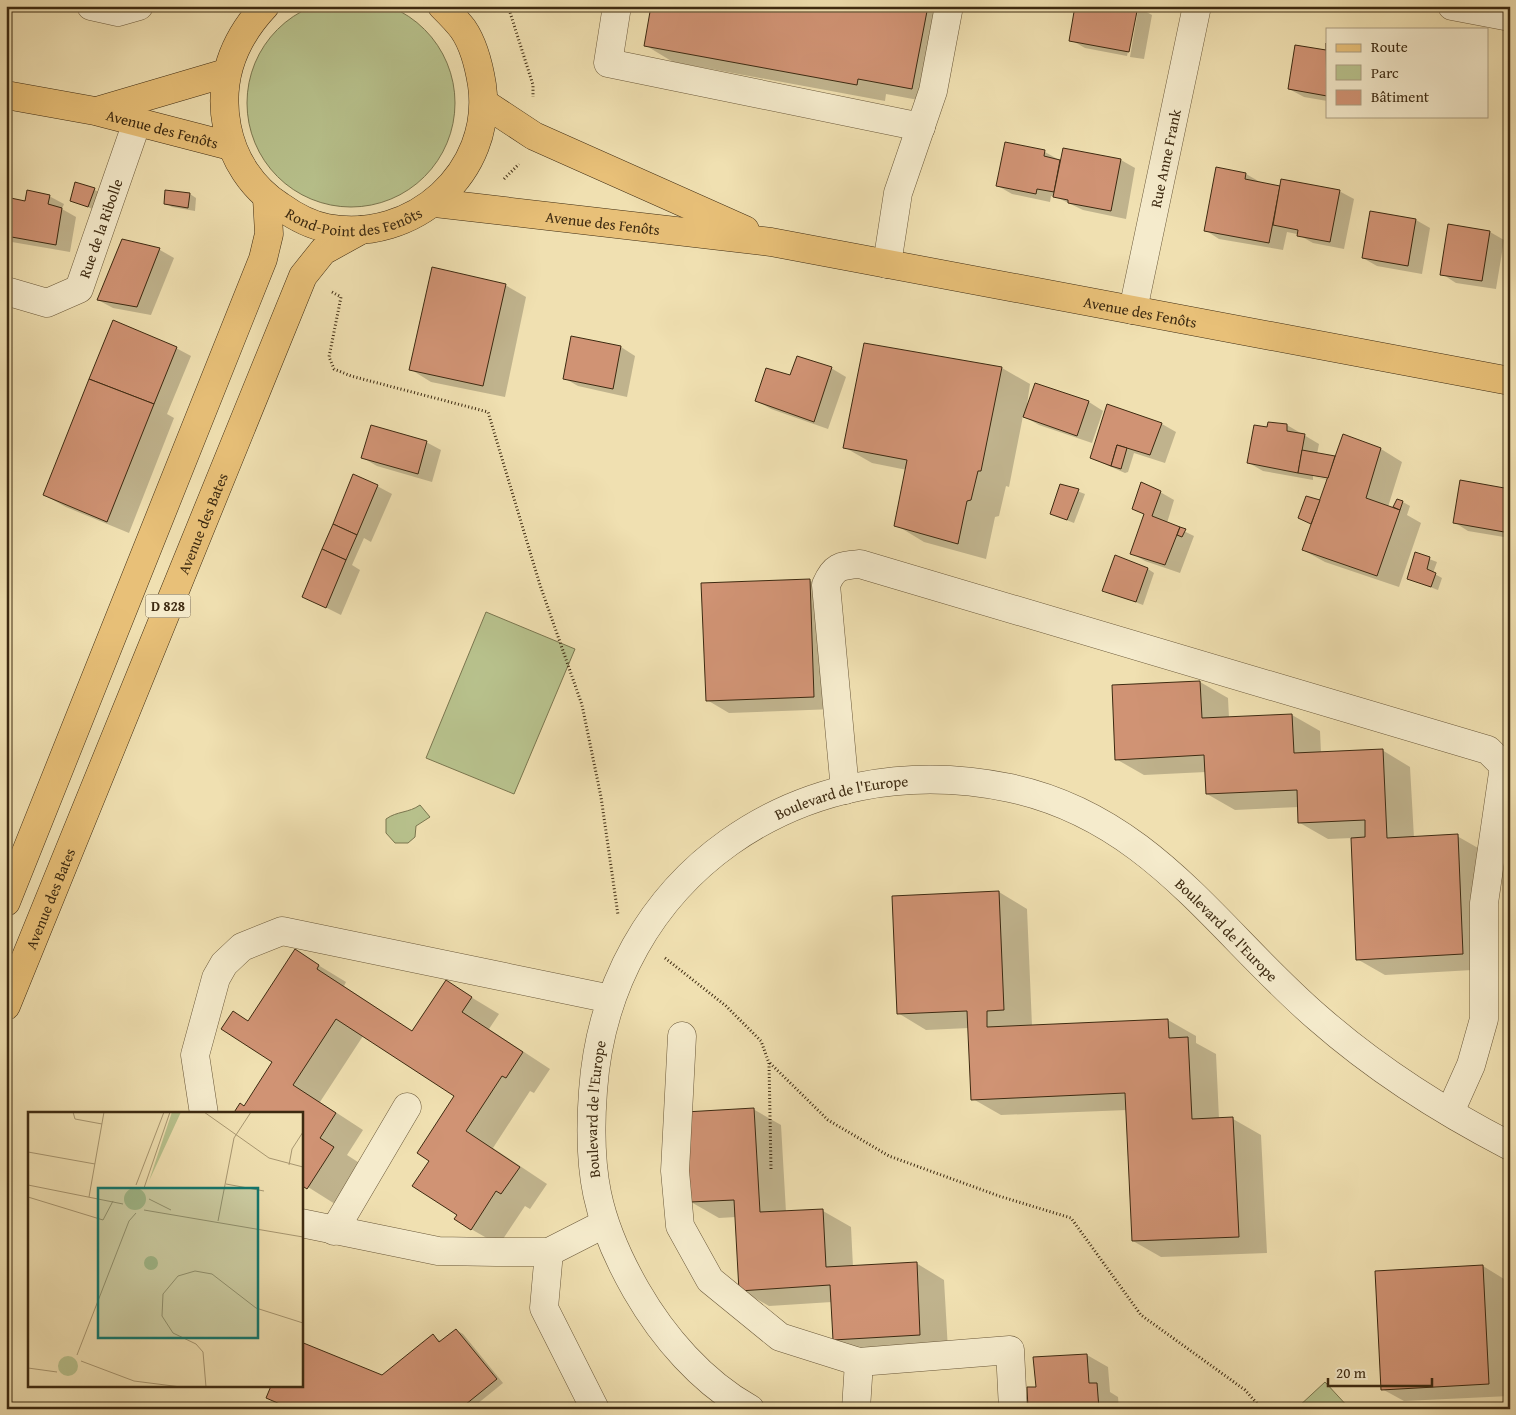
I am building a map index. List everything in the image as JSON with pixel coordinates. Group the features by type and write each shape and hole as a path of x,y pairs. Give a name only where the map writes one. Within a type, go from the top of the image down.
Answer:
{"main road":[{"name":"Rond-Point des Fenôts","path":"265,6 250,22 235,46 226,73 224,116 230,146 251,180 267,198 295,216 327,228 361,230 400,222 435,202 455,183 471,158 481,132 484,103 479,65 463,29 442,6"},
{"name":"Avenue des Fenôts","path":"95,111 226,73"},
{"name":"Avenue des Fenôts","path":"6,95 95,111 230,146"},
{"name":"Avenue des Fenôts","path":"484,103 534,136 771,242"},
{"name":"D 828","path":"6,902 263,259 269,234 267,198"},
{"name":"Avenue des Fenôts","path":"435,202 771,242 1510,381"},
{"name":"Avenue des Bates","path":"6,1006 303,276 323,251 361,230"}],"street":[{"path":"91,6 118,12 139,6"},
{"path":"617,6 608,63 921,127"},
{"path":"887,264 898,193 933,91 950,6"},
{"name":"Rue Anne Frank","path":"1133,310 1197,6"},
{"path":"1452,6 1510,17"},
{"name":"Rue de la Ribolle","path":"6,291 47,303 79,290 137,122"},
{"path":"845,790 826,584 831,572 842,565 860,564 1488,750 1504,766 1484,903 1484,1019 1471,1064 1450,1112"},
{"name":"Boulevard de l'Europe","path":"750,1409 705,1376 667,1337 628,1275 604,1224 594,1180 591,1116 597,1051 611,999 640,938 674,891 720,850 780,811 845,790 885,782 917,779 980,783 1044,798 1099,820 1152,858 1317,1018 1402,1081 1450,1112 1510,1146"},
{"path":"204,1112 195,1055 216,978 224,964 242,947 282,931 611,999"},
{"path":"682,1036 675,1171 680,1226 710,1280 780,1337 859,1362 1010,1350 1013,1409"},
{"path":"334,1232 407,1107"},
{"path":"302,1223 334,1232 438,1251 549,1252 604,1224"},
{"path":"549,1252 544,1308 595,1409"},
{"path":"856,1409 859,1362"}],"path":[{"path":"303,276 342,297 329,357 334,370 488,412 540,584 582,705 601,797 620,926 640,938 726,1006 760,1041 769,1063 771,1169"},
{"path":"769,1063 828,1120 889,1156 999,1196 1071,1218 1141,1316 1245,1390 1262,1409"}],"green space":[{"path":"351,-1 371,1 391,7 417,23 431,37 447,63 453,83 455,103 453,123 447,143 431,169 417,183 391,199 371,205 351,207 331,205 311,199 285,183 271,169 255,143 249,123 247,103 249,83 255,63 271,37 285,23 311,7 331,1"},
{"path":"486,612 575,649 514,794 426,758"},
{"path":"420,805 430,817 416,826 415,837 408,843 395,843 386,833 386,819"},
{"path":"1325,1382 1350,1409 1297,1408"}],"building":[{"path":"651,6 928,6 912,89 858,79 857,85 644,46"},
{"path":"1075,6 1138,6 1129,52 1069,41"},
{"path":"1295,45 1326,50 1326,96 1288,89"},
{"path":"1005,142 1045,150 1044,156 1060,160 1054,192 1037,189 1036,194 996,186"},
{"path":"1063,148 1121,159 1111,211 1068,203 1068,200 1053,197"},
{"path":"1216,167 1246,173 1245,179 1280,186 1269,243 1204,231"},
{"path":"1281,179 1340,190 1330,242 1297,236 1298,230 1273,225"},
{"path":"75,182 95,188 88,207 70,201"},
{"path":"27,190 50,195 48,204 62,208 56,245 6,236 6,197 25,201"},
{"path":"165,190 190,193 188,208 164,204"},
{"path":"1370,211 1416,219 1408,266 1362,258"},
{"path":"1448,224 1490,231 1482,281 1440,275"},
{"path":"122,239 160,248 137,307 97,300"},
{"path":"432,267 506,284 483,386 409,370"},
{"path":"113,320 177,347 154,404 89,379"},
{"path":"571,336 621,346 613,389 563,379"},
{"path":"864,343 1002,367 981,471 978,471 971,500 967,501 958,544 894,526 907,460 843,448"},
{"path":"797,356 832,367 814,422 755,401 766,368 790,375"},
{"path":"89,379 154,404 107,522 43,495"},
{"path":"1035,383 1089,401 1077,436 1023,417"},
{"path":"1107,404 1162,423 1150,455 1117,445 1111,466 1090,458"},
{"path":"1268,422 1287,424 1287,431 1305,434 1298,473 1247,463 1254,425 1267,427"},
{"path":"371,425 427,441 418,474 361,458"},
{"path":"1343,434 1381,448 1366,498 1400,510 1377,576 1302,550"},
{"path":"1117,445 1127,448 1121,469 1111,466"},
{"path":"1302,450 1335,456 1328,478 1298,473"},
{"path":"353,474 378,485 357,535 333,524"},
{"path":"1460,480 1510,489 1510,533 1453,523"},
{"path":"1141,482 1161,491 1152,516 1180,527 1165,565 1130,554 1144,514 1132,509"},
{"path":"1060,484 1079,489 1067,520 1050,514"},
{"path":"1306,496 1320,500 1311,524 1298,518"},
{"path":"1397,499 1403,501 1400,510 1393,507"},
{"path":"333,524 357,535 346,560 322,549"},
{"path":"1180,527 1186,529 1182,537 1177,535"},
{"path":"322,549 346,560 326,608 302,597"},
{"path":"1415,552 1430,557 1427,569 1436,573 1431,587 1407,579"},
{"path":"1115,555 1148,568 1136,602 1102,591"},
{"path":"810,579 814,697 706,701 701,583"},
{"path":"1200,681 1202,718 1292,714 1294,753 1383,749 1387,838 1458,834 1463,954 1356,960 1351,838 1365,837 1365,820 1298,823 1297,790 1206,794 1204,755 1115,760 1112,685"},
{"path":"999,891 1004,1010 987,1011 987,1027 1168,1019 1169,1038 1188,1037 1192,1119 1233,1117 1239,1237 1132,1241 1125,1093 971,1100 967,1011 897,1014 892,896"},
{"path":"295,949 319,965 317,969 412,1031 446,980 472,997 462,1012 523,1052 506,1078 502,1076 466,1131 520,1167 501,1194 496,1191 471,1230 454,1219 457,1215 412,1186 429,1161 417,1153 454,1096 336,1019 293,1085 336,1113 320,1138 334,1147 307,1189 302,1186 302,1112 234,1112 240,1103 244,1106 272,1062 221,1029 233,1011 248,1021"},
{"path":"754,1108 760,1212 823,1209 826,1267 917,1262 920,1335 833,1340 830,1285 739,1291 734,1200 690,1202 685,1112"},
{"path":"1483,1265 1489,1384 1381,1390 1375,1271"},
{"path":"456,1329 497,1379 460,1409 286,1409 287,1407 266,1398 270,1388 302,1388 302,1342 382,1375 433,1334 439,1342"},
{"path":"1087,1354 1089,1383 1097,1383 1099,1409 1028,1409 1027,1387 1036,1387 1033,1357"}]}
